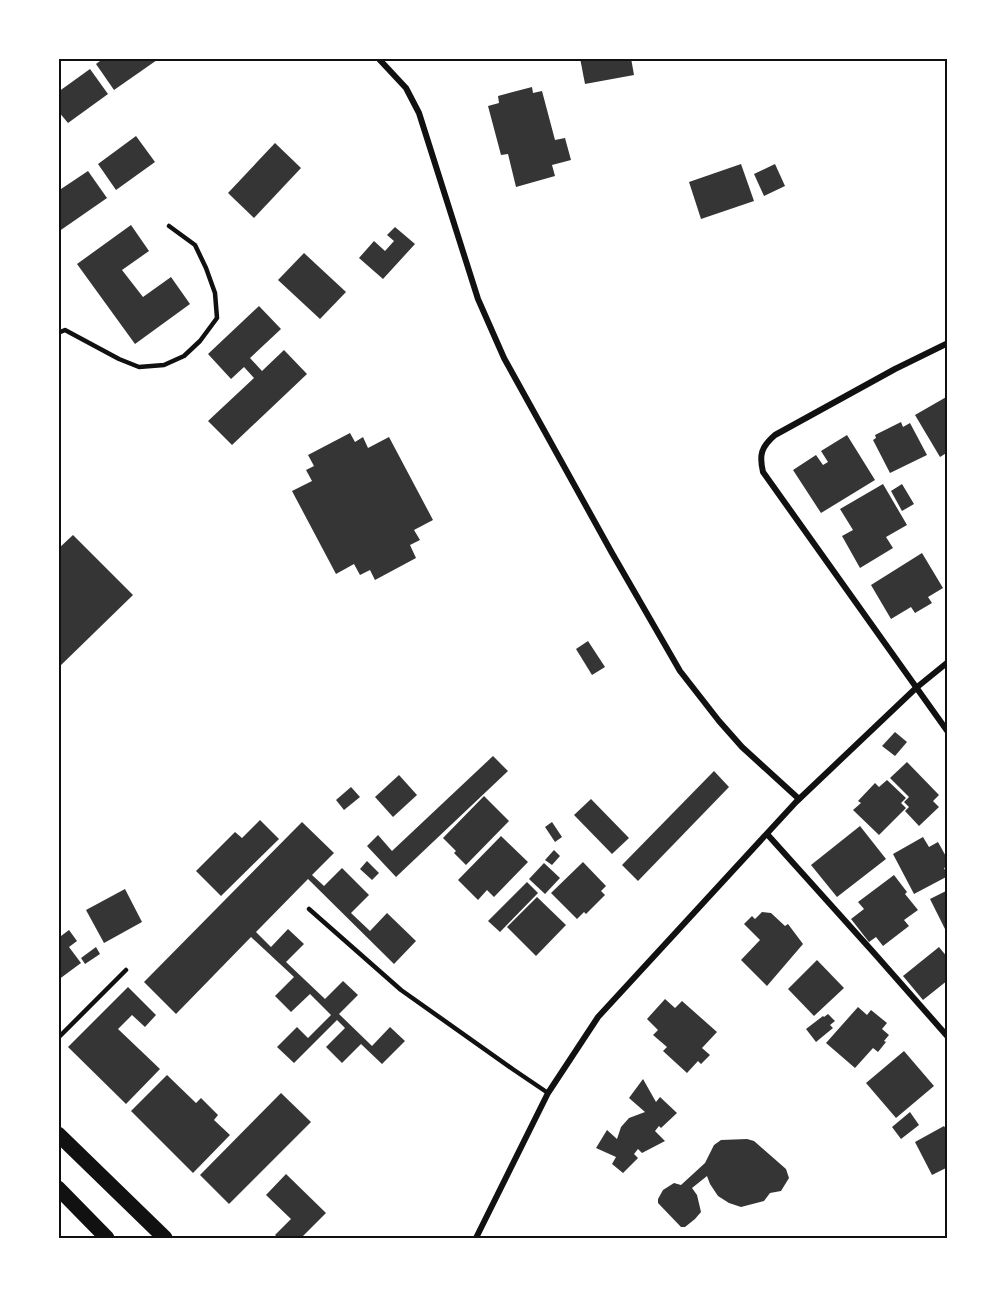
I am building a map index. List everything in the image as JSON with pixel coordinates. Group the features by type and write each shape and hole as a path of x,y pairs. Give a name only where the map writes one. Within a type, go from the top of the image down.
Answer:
{"main road":[{"path":"58,1134 165,1239"},
{"path":"58,1188 107,1239"}],"street":[{"path":"378,58 406,88 419,113 478,299 495,340 618,563 680,671 742,747 799,799"},
{"path":"948,343 895,369 775,435 763,447 761,455 763,472 948,732"},
{"path":"476,1239 548,1093 598,1017 799,799 916,688 948,662"},
{"path":"766,834 948,1037"}],"lane":[{"path":"58,333 65,330 139,368 164,365 184,356 200,341 217,318 215,293 195,245 169,226"},
{"path":"309,909 401,990 548,1093"},
{"path":"58,1038 126,970"}],"building":[{"path":"104,58 156,58 157,60 114,90 96,64"},
{"path":"580,58 631,58 634,75 585,84"},
{"path":"90,69 108,94 68,123 58,111 58,92"},
{"path":"532,87 533,93 542,91 555,140 565,138 571,160 552,165 555,176 516,187 508,154 501,155 488,106 499,103 498,96"},
{"path":"136,136 155,162 116,190 98,164"},
{"path":"275,143 301,168 254,218 228,193"},
{"path":"741,164 754,201 701,219 689,182"},
{"path":"775,164 785,186 764,196 754,174"},
{"path":"88,171 107,198 58,232 58,191"},
{"path":"131,225 149,251 122,270 143,297 171,277 190,304 135,344 77,264"},
{"path":"395,227 415,244 383,279 359,258 374,241 385,251 394,241 387,235"},
{"path":"304,253 346,292 320,319 278,280"},
{"path":"259,306 281,329 250,358 262,371 284,350 307,374 232,445 208,421 254,378 244,367 231,379 208,354"},
{"path":"948,396 948,452 940,457 915,415"},
{"path":"901,422 903,427 910,423 927,455 890,473 873,440 876,438 875,435"},
{"path":"350,433 355,442 363,437 368,448 389,437 433,520 414,530 420,540 410,545 416,558 375,580 370,570 360,575 354,564 336,574 292,491 312,481 306,470 314,466 308,455"},
{"path":"847,435 875,480 821,513 793,470 816,455 823,465 828,462 821,451"},
{"path":"883,484 907,525 886,537 893,548 860,568 842,536 853,530 840,509"},
{"path":"902,484 914,504 902,511 891,491"},
{"path":"73,535 133,595 58,668 58,549"},
{"path":"922,553 943,588 928,597 932,603 915,613 911,607 891,619 871,585"},
{"path":"588,641 605,667 592,675 576,649"},
{"path":"895,732 907,742 895,756 882,746"},
{"path":"493,756 508,771 396,877 367,846 378,835 392,851"},
{"path":"907,762 939,795 933,801 939,807 919,826 905,811 909,807 904,802 909,797 890,778"},
{"path":"714,771 729,787 638,881 622,865"},
{"path":"399,775 417,795 393,817 375,797"},
{"path":"887,780 906,798 901,803 906,808 879,835 853,810 861,803 858,801 875,783 879,787"},
{"path":"351,787 360,797 344,810 336,800"},
{"path":"484,796 509,821 466,865 443,838"},
{"path":"591,799 629,838 612,854 574,815"},
{"path":"260,820 279,839 221,896 196,871 235,832 242,838"},
{"path":"302,822 334,853 312,875 324,886 342,868 369,895 351,913 370,931 387,913 416,941 394,964 308,879 256,932 271,947 288,929 304,944 286,962 325,999 343,981 358,995 339,1014 372,1046 390,1027 405,1041 382,1064 361,1044 342,1063 326,1047 345,1028 337,1020 294,1063 277,1047 297,1027 308,1038 331,1015 310,994 291,1012 275,996 294,977 251,937 176,1014 144,982"},
{"path":"552,822 562,837 555,842 545,827"},
{"path":"860,826 886,859 837,897 811,865"},
{"path":"501,836 528,862 494,897 487,890 478,900 458,880"},
{"path":"923,837 929,847 938,842 948,860 948,866 944,868 948,876 914,894 893,854"},
{"path":"554,850 560,856 552,865 545,860"},
{"path":"367,861 379,873 372,880 360,869"},
{"path":"583,862 606,886 601,891 605,895 586,914 584,912 577,919 551,893"},
{"path":"544,863 560,878 545,894 529,879"},
{"path":"894,875 918,910 904,920 909,926 883,946 876,937 869,942 851,919 864,909 858,902"},
{"path":"527,882 538,893 500,932 488,921"},
{"path":"125,889 142,922 104,943 86,910"},
{"path":"948,890 948,930 946,931 930,899"},
{"path":"537,897 566,925 536,956 507,927"},
{"path":"762,912 771,913 785,926 788,924 803,944 767,986 741,960 760,940 744,924 752,916 755,919"},
{"path":"69,930 77,941 69,947 81,963 58,980 58,933 61,936"},
{"path":"96,947 100,954 85,964 81,958"},
{"path":"939,947 948,958 948,980 923,1000 903,976"},
{"path":"817,960 844,988 814,1016 788,989"},
{"path":"128,987 156,1015 145,1027 132,1015 118,1029 160,1069 126,1104 68,1047"},
{"path":"665,999 675,1008 682,1001 717,1032 702,1048 710,1055 701,1064 698,1061 687,1073 663,1051 667,1047 653,1035 658,1030 647,1019"},
{"path":"858,1007 867,1015 871,1010 887,1023 882,1029 889,1035 878,1052 873,1048 855,1068 826,1043"},
{"path":"828,1014 835,1021 830,1025 833,1028 816,1042 806,1029"},
{"path":"904,1051 934,1086 896,1118 866,1083"},
{"path":"167,1075 196,1103 201,1098 218,1115 214,1120 230,1135 193,1173 131,1111"},
{"path":"643,1079 656,1102 660,1097 677,1113 655,1131 665,1141 642,1153 638,1149 634,1154 638,1158 623,1173 612,1164 616,1157 596,1148 607,1130 617,1139 621,1127 629,1118 645,1112 629,1098"},
{"path":"281,1093 311,1122 229,1204 200,1175"},
{"path":"910,1112 919,1125 901,1139 892,1127"},
{"path":"944,1126 948,1132 948,1167 932,1175 915,1142"},
{"path":"721,1140 754,1141 786,1169 789,1178 781,1191 770,1193 764,1201 741,1207 718,1196 707,1176 692,1188 697,1195 701,1212 685,1227 681,1227 658,1203 663,1190 674,1183 681,1185 705,1163 714,1145"},
{"path":"286,1174 326,1213 301,1238 278,1238 275,1235 291,1219 266,1195"}]}
